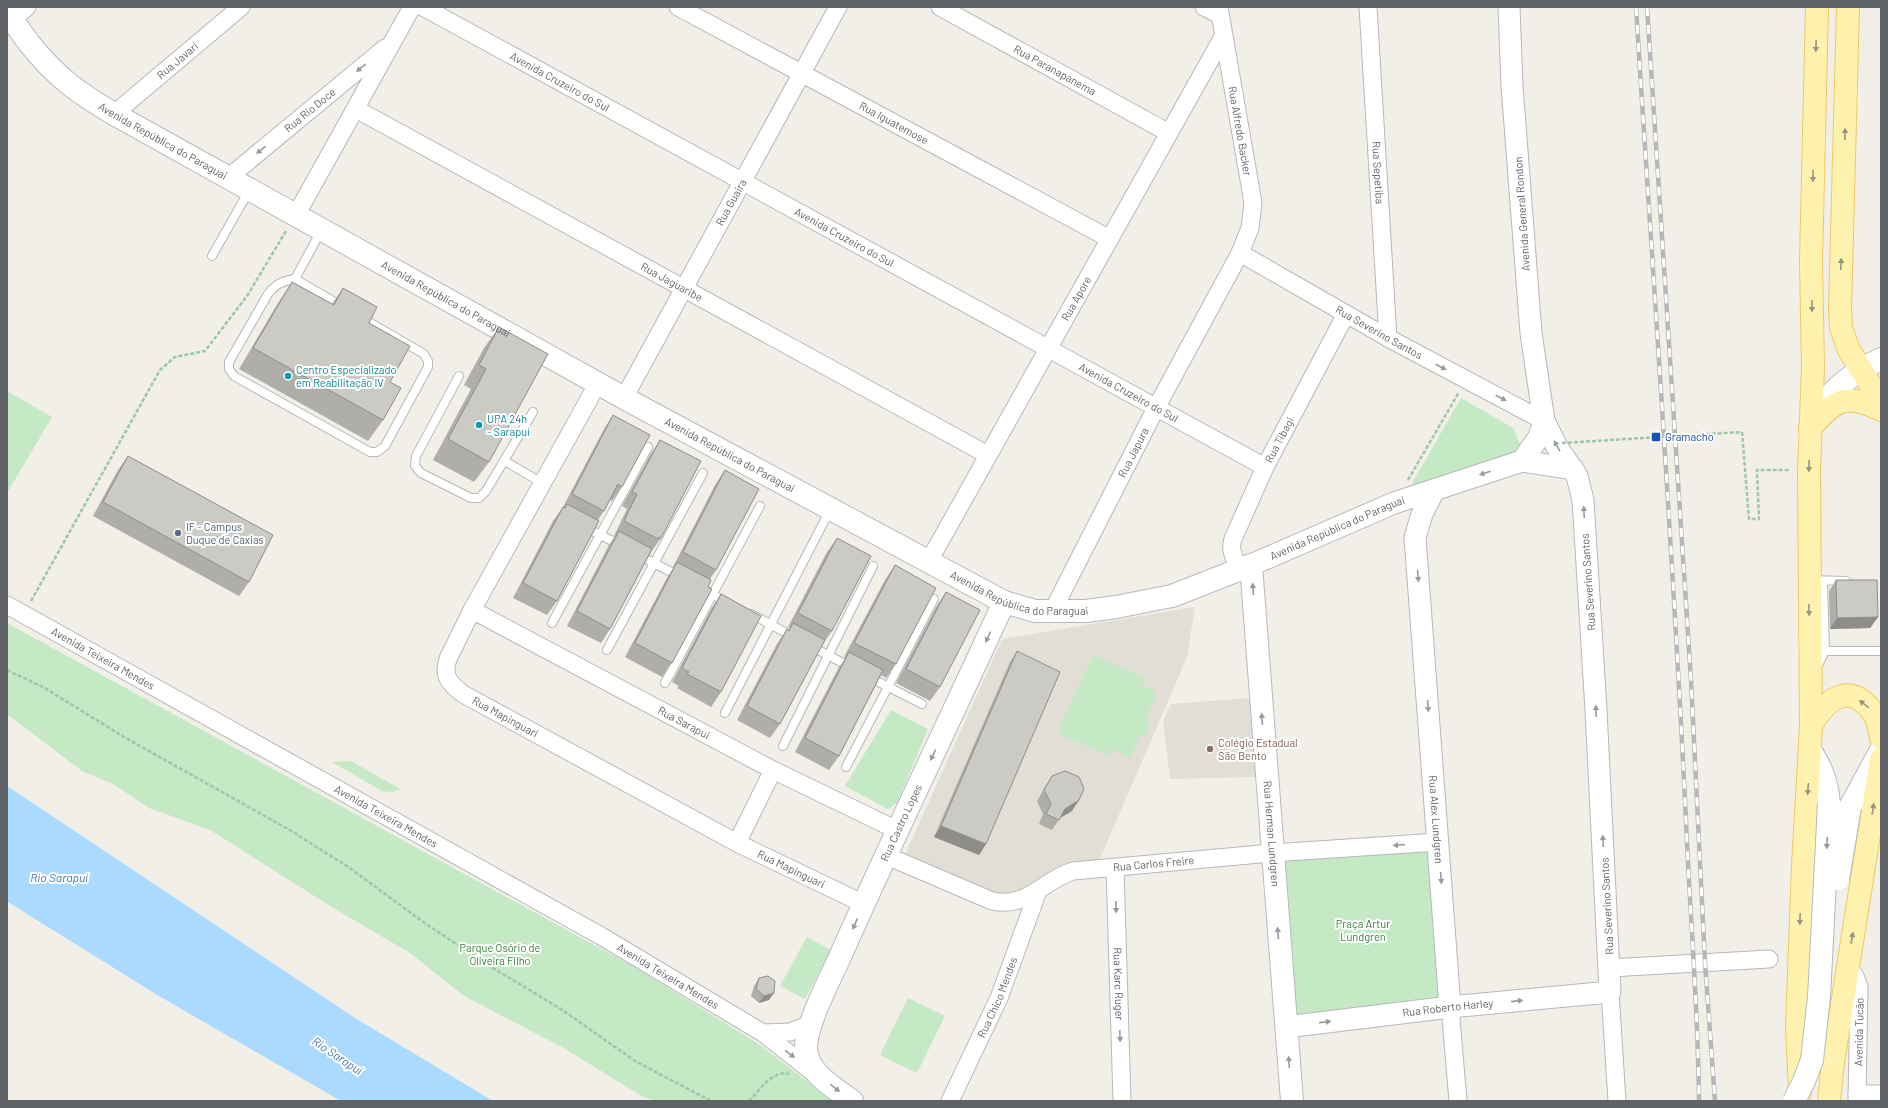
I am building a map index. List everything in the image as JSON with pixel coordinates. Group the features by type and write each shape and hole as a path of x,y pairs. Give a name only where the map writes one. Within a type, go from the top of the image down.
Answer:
{"main road":[{"path":"1801,1100 1797,1026 1803,866 1812,726 1811,680 1816,580 1809,471 1813,352 1811,262 1817,7"},
{"path":"1848,7 1840,310 1844,339 1849,350 1881,402"},
{"name":"Avenida República do Paraguai","path":"13,15 56,74 80,94 624,398 1004,602 1036,611 1052,612 1116,607 1172,596 1245,567"},
{"path":"1811,424 1833,391 1861,368 1881,359"},
{"path":"1811,424 1839,401 1853,400 1881,410"},
{"name":"Rua Herman Lundgren","path":"1245,567 1272,853 1292,1101"},
{"name":"Rua Castro Lopes","path":"817,1074 808,1056 806,1047 811,1024 864,904 1004,602"},
{"path":"1812,726 1825,705 1836,697 1844,695 1862,702 1875,715 1881,738"},
{"path":"1801,1100 1822,1068 1840,860 1839,805 1828,787 1822,769 1810,750"},
{"path":"1839,805 1881,750"},
{"path":"1830,1099 1833,1062 1847,967 1881,759"},
{"path":"1797,1026 1812,1065 1818,1069 1824,1069 1828,1068 1833,1062"},
{"path":"817,1074 852,1101"},
{"path":"1801,1100 1809,1082 1814,1080 1819,1081 1825,1086 1830,1099"}],"street":[{"name":"Rua Javari","path":"114,114 241,7"},
{"name":"Rua Rio Doce","path":"296,215 412,7"},
{"name":"Avenida Cruzeiro do Sul","path":"423,7 1265,467"},
{"name":"Rua Iguatemose","path":"678,7 1110,239"},
{"name":"Rua Guaira","path":"624,398 838,7"},
{"name":"Rua Paranapanema","path":"940,7 1169,133"},
{"path":"1204,7 1220,11"},
{"name":"Rua Sepetiba","path":"1368,7 1388,338"},
{"name":"Avenida General Rondon","path":"1509,7 1512,86 1531,333 1544,421"},
{"name":"Rua Alfredo Backer","path":"1220,11 1223,37 1253,203 1250,228 1240,253"},
{"name":"Rua Apore","path":"928,561 1223,37"},
{"name":"Rua Rio Doce","path":"229,177 391,43"},
{"name":"Rua Jaguaribe","path":"356,109 988,455"},
{"name":"Rua Severino Santos","path":"1240,253 1388,338 1544,421 1557,447 1579,480 1583,500 1617,1101"},
{"name":"Rua Japura","path":"1052,612 1156,408 1240,253"},
{"name":"Rua Tibagi","path":"1245,567 1231,545 1265,467 1346,314"},
{"name":"Rua Mapinguari","path":"598,383 472,610 445,666 445,676 450,684 463,694 737,843 864,904"},
{"path":"1522,461 1539,437 1544,421"},
{"name":"Avenida República do Paraguai","path":"1245,567 1392,505 1522,461 1573,469"},
{"name":"Rua Alex Lundgren","path":"1434,490 1422,514 1416,538 1458,1101"},
{"name":"Rua Alex Lundgren","path":"1392,505 1416,538"},
{"name":"Avenida Teixeira Mendes","path":"7,604 595,933 763,1033 817,1074"},
{"name":"Rua Sarapui","path":"472,610 773,770 899,831"},
{"path":"737,843 773,770"},
{"name":"Rua Carlos Freire","path":"887,856 992,901 1004,904 1018,901 1038,891 1059,875 1073,871 1272,853 1438,842"},
{"name":"Rua Karc Ruger","path":"1115,868 1122,1101"},
{"name":"Rua Chico Mendes","path":"950,1101 999,998 1038,891"},
{"path":"1610,968 1769,959"},
{"name":"Avenida Tucão","path":"1847,967 1855,976 1859,987 1857,1098"},
{"name":"Rua Roberto Harley","path":"1286,1027 1450,1008 1610,992"},
{"path":"763,1033 790,1032 811,1024"},
{"path":"1857,1098 1881,1094"}],"lane":[{"path":"212,256 250,189"},
{"path":"294,279 424,354 428,361 428,367 385,446 377,452 370,452 234,376 229,369 229,362 268,294 275,286 284,281 294,279 322,230"},
{"path":"459,376 416,456 415,466 421,474 471,498 479,498 505,461 533,412"},
{"path":"552,623 648,447"},
{"path":"505,461 542,483"},
{"path":"607,650 703,473"},
{"path":"665,683 760,506"},
{"path":"725,713 831,509"},
{"path":"580,524 922,704"},
{"path":"783,746 873,566"},
{"path":"1811,680 1824,652 1816,580 1855,581"},
{"path":"846,767 887,686 934,599"},
{"path":"1824,652 1881,651"}],"path":[{"path":"24,614 160,370 175,357 205,352 247,296 296,215"},
{"path":"1392,505 1466,380"},
{"path":"1562,443 1742,432 1748,518 1759,518 1758,470 1809,471"},
{"path":"7,670 43,687 124,737 295,833 348,866 426,924 488,965 561,1009 635,1061 711,1101"},
{"path":"749,1101 779,1073 791,1075"}],"shaded area":[{"path":"1195,607 1187,657 1099,861 1039,880 1006,899 905,855 1002,639"},
{"name":"Colégio Estadual São Bento","path":"1249,698 1256,777 1170,779 1163,720 1171,704"}],"green space":[{"path":"7,391 52,417 7,493"},
{"path":"1461,398 1513,428 1520,444 1511,454 1410,487"},
{"name":"Parque Osório de Oliveira Filho","path":"7,623 636,968 757,1043 833,1101 654,1101 640,1095 562,1047 464,996 410,953 335,909 210,830 149,808 113,784 82,771 7,714"},
{"path":"1093,655 1144,678 1141,685 1157,692 1145,720 1151,724 1146,736 1141,733 1130,757 1112,749 1109,756 1057,733"},
{"path":"891,710 928,729 897,803 888,809 845,786"},
{"path":"351,761 400,789 392,792 382,791 332,762"},
{"name":"Praça Artur Lundgren","path":"1431,848 1444,1002 1293,1019 1282,862"},
{"path":"807,937 831,950 805,999 780,986"},
{"path":"908,998 945,1016 917,1073 880,1055"}],"water":[{"name":"Rio Sarapuí","path":"7,786 355,1018 493,1101 341,1101 159,996 11,904 7,901"}],"building":[{"path":"292,282 334,305 343,288 377,307 369,323 410,346 390,382 401,388 383,420 253,348"},
{"name":"UPA 24h - Sarapuí","path":"499,327 548,354 489,462 448,439 486,369 479,365"},
{"path":"613,415 650,435 622,487 618,484 604,511 572,494"},
{"path":"660,440 701,461 661,538 659,537 658,539 624,521 637,494 632,492"},
{"name":"IF - Campus Duque de Caxias","path":"128,456 273,535 249,582 103,502"},
{"path":"725,470 759,489 716,570 683,552"},
{"path":"567,504 599,521 557,601 523,583 563,507 565,508"},
{"path":"619,531 652,549 610,629 577,611"},
{"path":"837,538 871,556 832,631 798,613"},
{"path":"677,562 711,580 708,587 712,589 672,663 635,643"},
{"path":"895,565 936,588 896,664 854,643"},
{"path":"1836,580 1877,580 1878,617 1837,618"},
{"path":"946,592 980,610 940,687 906,669"},
{"path":"721,594 761,616 721,692 687,674 689,672 682,668"},
{"path":"793,623 825,640 780,724 747,706 787,629 789,631"},
{"path":"1017,651 1060,672 986,844 941,826"},
{"path":"849,652 883,670 839,756 805,738"},
{"path":"1065,771 1079,777 1084,789 1079,800 1065,809 1059,820 1046,814 1051,804 1044,790 1052,776"},
{"path":"768,976 775,981 774,993 764,996 756,989 759,978"}],"railway":[{"path":"1636,7 1675,617 1696,996 1699,1101"},
{"path":"1647,7 1691,680 1705,963 1715,1101"}],"place":[{"name":"Centro Especializado em Reabilitação IV","path":"288,376"},
{"name":"UPA 24h - Sarapuí","path":"479,425"},
{"name":"Gramacho","path":"1656,437"},
{"name":"IF - Campus Duque de Caxias","path":"178,533"},
{"name":"Colégio Estadual São Bento","path":"1210,749"}]}
